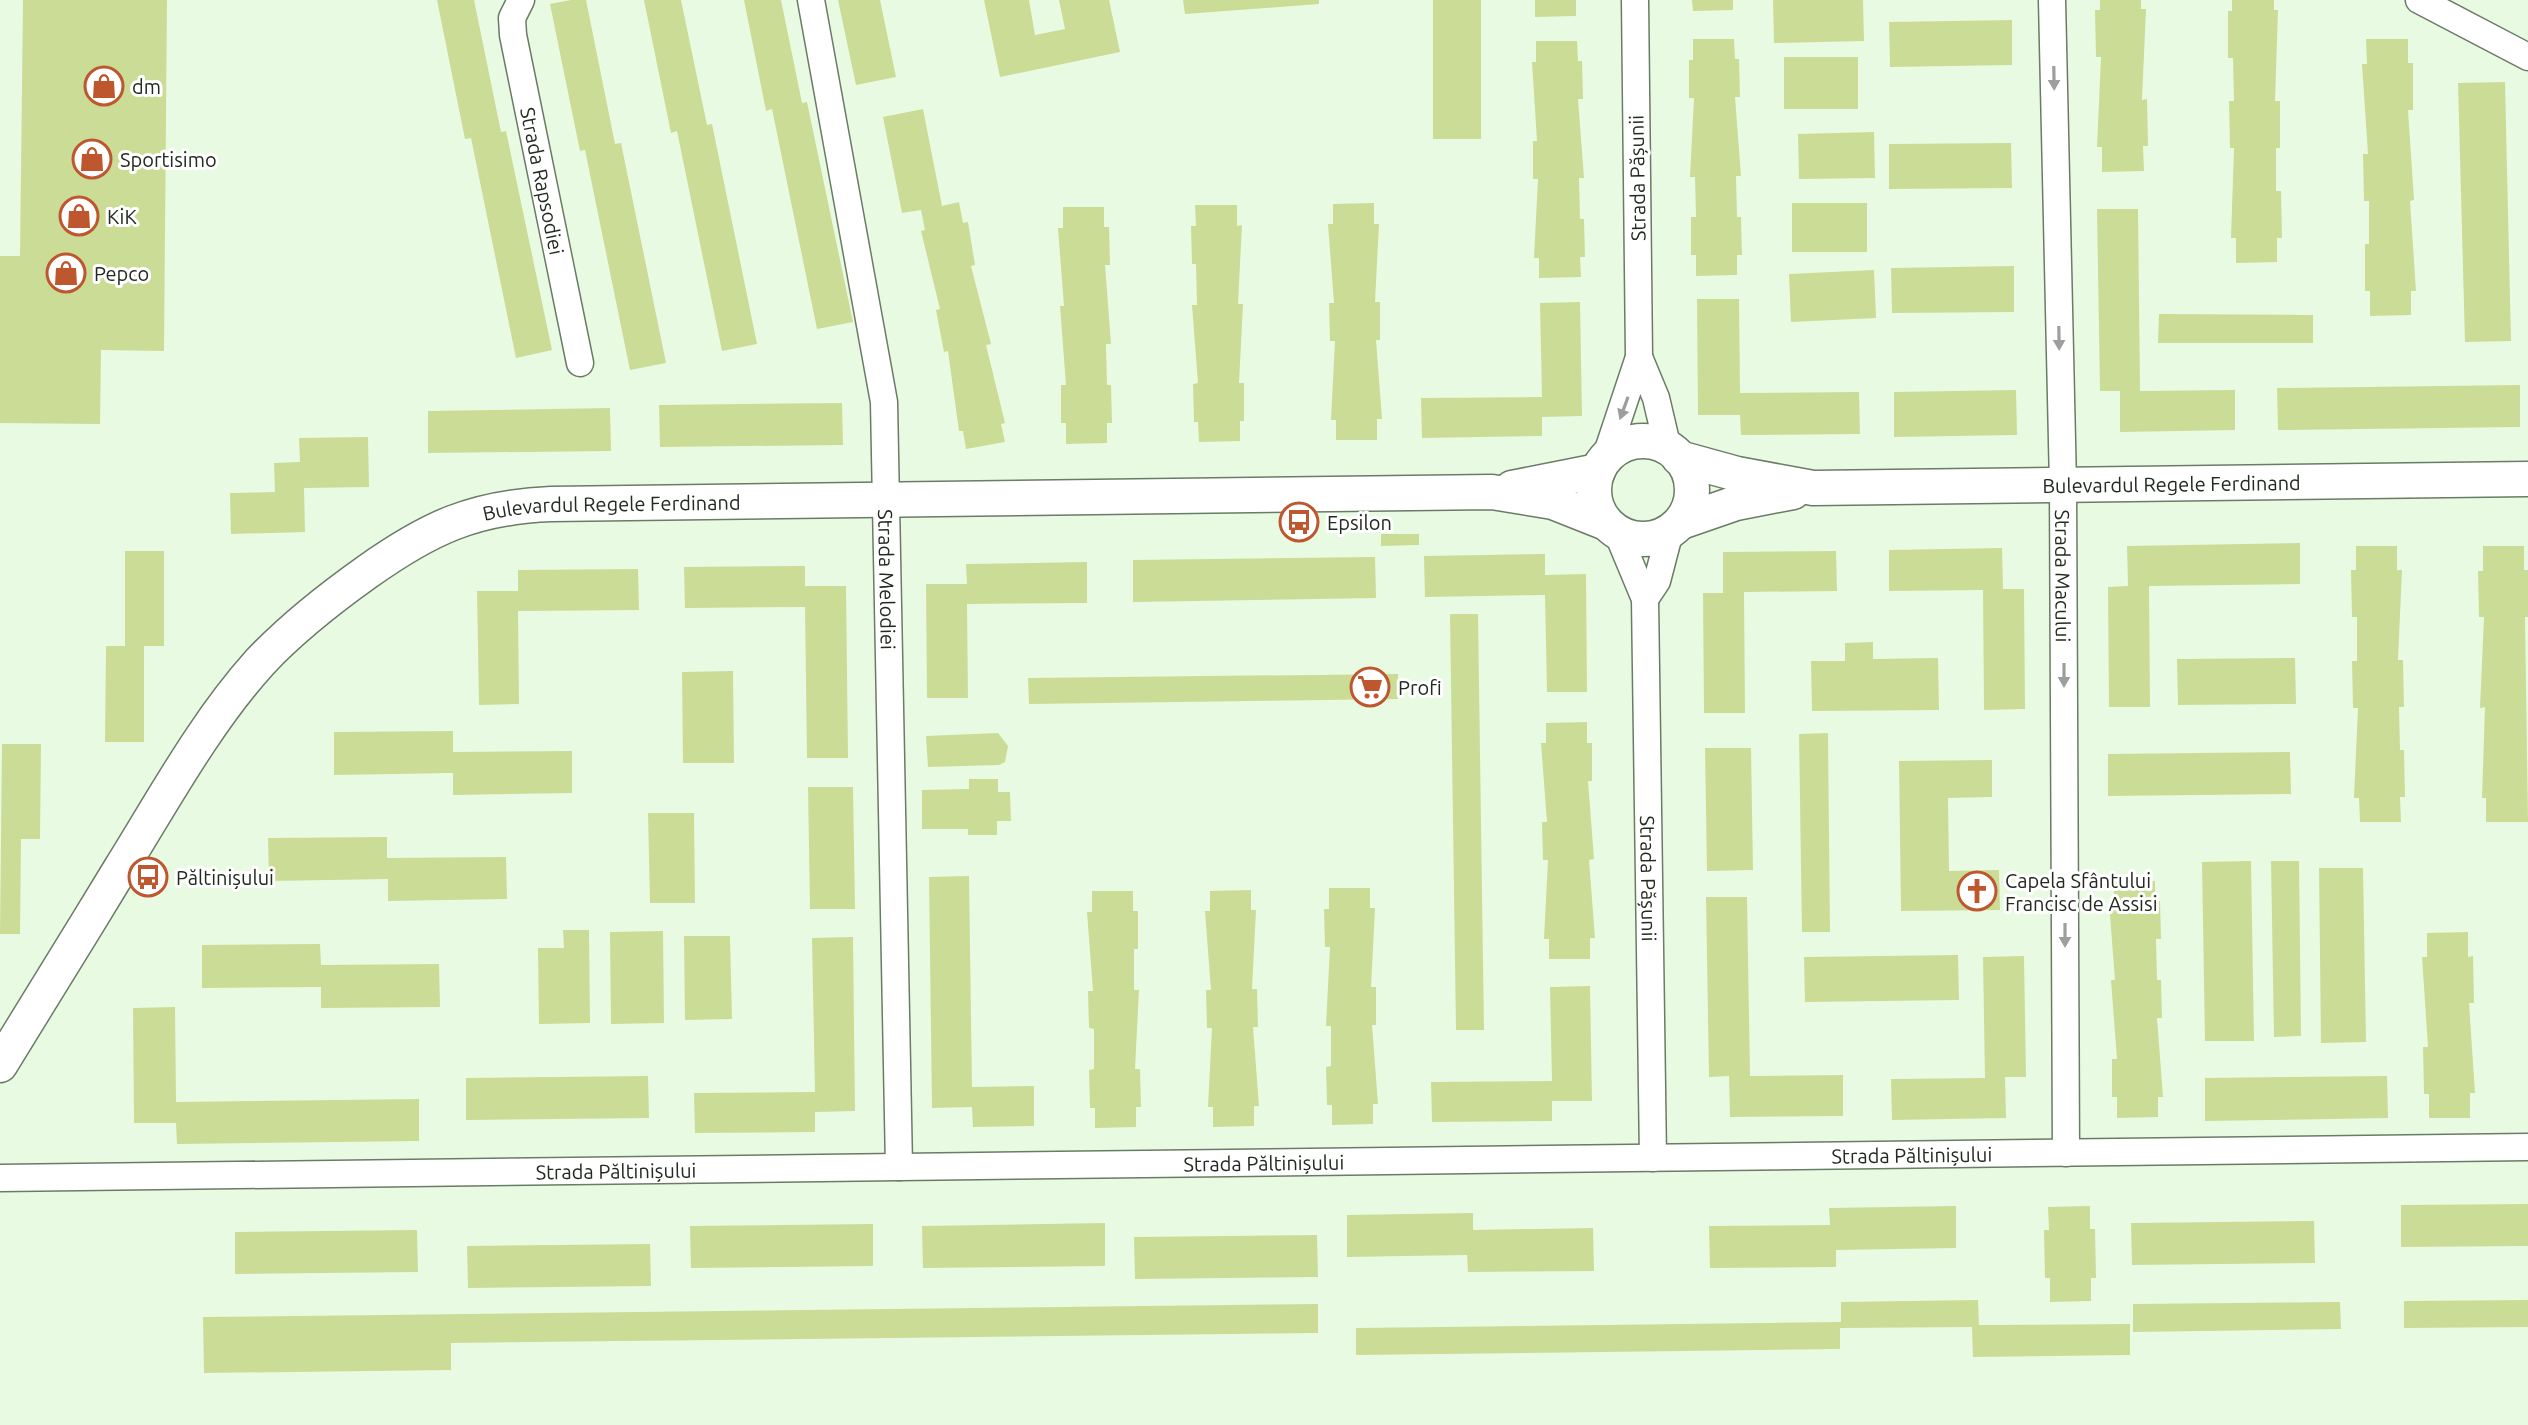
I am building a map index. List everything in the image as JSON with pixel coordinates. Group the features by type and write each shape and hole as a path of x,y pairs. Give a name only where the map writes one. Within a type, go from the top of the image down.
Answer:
{"main road":[{"path":"1642,441 1674,453 1691,482 1692,496 1676,526 1644,539 1612,528 1594,498 1602,465 1616,450 1642,441"},
{"name":"Bulevardul Regele Ferdinand","path":"1674,453 1737,474 1813,488"},
{"name":"Bulevardul Regele Ferdinand","path":"1492,492 1602,465"},
{"name":"Bulevardul Regele Ferdinand","path":"1676,526 1736,503 1813,488 2528,479"},
{"name":"Bulevardul Regele Ferdinand","path":"0,1065 171,787 234,694 261,662 322,605 410,542 441,524 512,505 1492,492 1553,502 1612,528"}],"street":[{"name":"Strada Rapsodiei","path":"521,0 512,18 513,35 580,363"},
{"name":"Strada Melodiei","path":"811,0 884,402 899,1167"},
{"name":"Strada Pășunii","path":"1602,465 1639,357 1635,0"},
{"name":"Strada Macului","path":"2052,0 2063,485 2066,1153"},
{"path":"2419,0 2528,57"},
{"name":"Strada Pășunii","path":"1639,357 1674,453"},
{"name":"Strada Pășunii","path":"1645,599 1657,581 1676,526"},
{"name":"Strada Pășunii","path":"1612,528 1645,599 1653,1158"},
{"name":"Strada Păltinișului","path":"0,1178 2528,1147"}],"building":[{"path":"23,0 167,0 164,351 101,350 100,424 0,423 0,256 20,256"},
{"path":"437,0 474,0 501,132 506,131 552,350 516,358 471,138 465,139"},
{"path":"586,0 615,144 621,143 666,363 630,370 585,150 580,151 550,4"},
{"path":"644,0 681,0 707,125 712,124 757,344 722,351 677,131 671,133"},
{"path":"744,0 781,0 802,103 807,102 853,322 817,329 772,109 766,111"},
{"path":"838,0 880,0 896,77 856,85"},
{"path":"984,0 1029,0 1035,35 1065,29 1059,0 1109,0 1120,52 1000,77"},
{"path":"1183,0 1319,0 1319,4 1185,14"},
{"path":"1433,0 1481,0 1481,139 1433,139"},
{"path":"1535,0 1576,0 1576,16 1535,17"},
{"path":"1692,0 1733,0 1733,10 1693,11"},
{"path":"1773,0 1863,0 1864,41 1774,43"},
{"path":"2100,0 2141,0 2141,9 2146,9 2142,100 2147,99 2148,146 2143,146 2144,171 2102,172 2102,147 2097,147 2101,57 2096,57 2095,10 2100,10"},
{"path":"2232,0 2274,0 2274,10 2278,10 2275,101 2280,101 2280,148 2276,148 2276,191 2281,191 2282,238 2277,238 2277,262 2236,263 2236,238 2231,238 2234,148 2230,148 2229,101 2234,101 2233,58 2228,58 2228,11 2232,11"},
{"path":"2012,20 2012,65 1890,67 1889,22"},
{"path":"1693,39 1734,39 1735,59 1739,59 1740,97 1735,97 1741,176 1736,176 1742,255 1737,255 1737,275 1696,276 1696,255 1691,255 1691,217 1696,217 1695,177 1690,177 1694,98 1689,98 1689,60 1693,60"},
{"path":"2366,39 2408,39 2408,63 2413,63 2413,110 2408,110 2416,291 2411,291 2411,315 2370,316 2370,291 2365,291 2369,201 2364,201 2363,154 2368,154 2362,64 2367,64"},
{"path":"1536,41 1577,41 1578,61 1582,61 1583,99 1578,99 1584,178 1579,178 1585,257 1580,257 1581,277 1539,278 1539,258 1534,258 1538,179 1533,179 1533,141 1537,141 1532,62 1536,62"},
{"path":"1784,57 1858,57 1858,109 1784,109"},
{"path":"2505,82 2511,341 2465,342 2458,83"},
{"path":"923,109 942,206 959,202 963,223 968,222 975,265 971,266 991,344 986,345 1005,423 1001,424 1005,442 966,449 963,431 959,431 948,351 944,352 936,310 940,309 921,231 925,230 921,210 902,213 883,117"},
{"path":"1874,132 1875,178 1799,179 1798,134"},
{"path":"2011,143 2012,188 1889,189 1889,144"},
{"path":"1374,203 1374,224 1379,224 1375,302 1380,302 1380,340 1376,340 1382,419 1377,419 1377,440 1336,440 1336,420 1331,420 1335,341 1330,341 1329,303 1334,303 1328,224 1333,224 1333,204"},
{"path":"1792,203 1867,203 1867,252 1792,252"},
{"path":"1195,205 1237,205 1237,226 1242,225 1238,304 1243,304 1239,383 1244,383 1244,421 1240,421 1240,441 1199,442 1198,422 1194,422 1193,384 1198,383 1192,305 1197,305 1191,226 1196,226"},
{"path":"1063,207 1104,207 1104,227 1109,227 1110,265 1105,265 1111,344 1106,344 1112,423 1107,423 1107,443 1066,444 1066,423 1061,423 1061,385 1066,385 1058,228 1063,228"},
{"path":"2097,209 2138,209 2140,391 2235,390 2235,430 2120,432 2120,391 2100,391"},
{"path":"2014,266 2014,312 1892,313 1891,268"},
{"path":"1874,270 1876,318 1791,322 1789,274"},
{"path":"1697,299 1739,299 1740,393 1859,392 1860,434 1741,435 1740,415 1698,415"},
{"path":"1580,302 1582,416 1542,417 1542,436 1422,438 1421,398 1542,397 1540,303"},
{"path":"2159,314 2313,315 2313,343 2158,343"},
{"path":"2520,385 2520,427 2278,430 2277,388"},
{"path":"2016,390 2017,435 1894,437 1894,392"},
{"path":"842,403 843,445 660,447 659,405"},
{"path":"610,408 611,451 428,453 428,411"},
{"path":"368,437 369,487 304,488 305,532 231,534 230,493 275,492 274,463 300,462 299,438"},
{"path":"1381,534 1419,534 1419,545 1381,546"},
{"path":"2300,543 2300,584 2149,586 2150,707 2109,707 2108,587 2128,586 2127,546"},
{"path":"2356,546 2397,546 2397,570 2402,570 2398,660 2403,660 2404,707 2399,707 2405,797 2400,797 2401,822 2360,822 2359,798 2354,798 2358,708 2353,708 2352,661 2357,661 2357,617 2352,617 2351,570 2356,570"},
{"path":"2483,546 2524,546 2524,570 2528,570 2528,617 2525,617 2528,822 2486,822 2486,798 2482,798 2485,707 2480,708 2484,617 2479,617 2478,571 2483,571"},
{"path":"2002,548 2003,589 2024,589 2025,709 1984,710 1983,590 1889,591 1889,550"},
{"path":"125,551 164,551 164,646 144,646 144,742 105,742 106,646 125,646"},
{"path":"1836,551 1837,591 1744,592 1745,713 1704,713 1703,593 1723,593 1723,552"},
{"path":"1545,554 1545,575 1586,574 1587,692 1547,692 1545,595 1425,597 1424,556"},
{"path":"1375,557 1376,598 1133,602 1133,560"},
{"path":"1087,562 1087,603 967,604 968,698 927,698 926,584 967,584 966,564"},
{"path":"805,566 805,586 846,586 848,758 807,758 805,607 685,608 684,567"},
{"path":"638,569 639,610 518,611 519,704 479,705 477,591 518,591 518,570"},
{"path":"1450,614 1478,614 1484,1030 1456,1030"},
{"path":"1873,642 1873,659 1938,658 1939,710 1812,711 1811,661 1845,661 1845,643"},
{"path":"2295,658 2296,704 2178,705 2177,659"},
{"path":"733,671 734,763 683,763 682,672"},
{"path":"1398,674 1398,699 1029,704 1028,678"},
{"path":"1587,722 1587,743 1592,743 1592,781 1588,781 1594,859 1589,860 1595,938 1590,938 1590,959 1549,959 1549,939 1544,939 1548,860 1543,860 1542,822 1547,822 1541,743 1546,743 1546,723"},
{"path":"453,731 453,752 572,751 572,793 453,795 453,773 334,775 334,732"},
{"path":"998,733 1008,746 1005,762 999,765 928,767 926,736"},
{"path":"1828,733 1830,932 1802,932 1799,734"},
{"path":"2,744 41,744 40,839 21,839 20,934 0,934"},
{"path":"1705,748 1751,748 1753,870 1707,871"},
{"path":"2290,752 2291,794 2108,796 2108,754"},
{"path":"1992,760 1992,797 1948,798 1949,871 1999,870 2000,910 1901,911 1899,761"},
{"path":"969,779 998,779 998,792 1010,792 1011,821 997,821 997,835 968,835 968,829 922,829 922,790 969,789"},
{"path":"808,787 853,787 855,909 810,909"},
{"path":"648,813 694,813 695,903 650,903"},
{"path":"387,837 387,858 506,857 507,899 388,901 388,879 269,881 268,838"},
{"path":"2251,861 2254,1041 2205,1041 2202,862"},
{"path":"2271,861 2299,861 2301,1036 2274,1037"},
{"path":"2319,868 2363,868 2366,1042 2321,1043"},
{"path":"969,876 972,1087 1034,1086 1034,1126 973,1127 972,1107 932,1108 929,877"},
{"path":"2114,881 2155,881 2155,901 2160,901 2161,939 2156,939 2162,1018 2157,1018 2163,1097 2158,1097 2158,1117 2117,1118 2117,1097 2112,1097 2112,1059 2117,1059 2109,902 2114,902"},
{"path":"1329,888 1370,888 1370,908 1375,908 1371,987 1376,987 1376,1025 1372,1025 1378,1104 1373,1104 1373,1124 1332,1125 1332,1105 1327,1105 1326,1067 1331,1066 1331,1026 1326,1026 1330,947 1325,947 1324,909 1329,909"},
{"path":"1251,890 1251,910 1256,910 1252,989 1257,989 1258,1027 1253,1027 1259,1106 1254,1106 1254,1126 1213,1127 1213,1107 1208,1107 1212,1028 1207,1028 1206,990 1211,990 1205,911 1210,911 1210,891"},
{"path":"1092,891 1133,891 1133,911 1138,911 1138,949 1134,949 1134,990 1139,990 1135,1069 1140,1069 1141,1107 1136,1107 1136,1127 1095,1128 1095,1108 1090,1108 1089,1070 1094,1069 1094,1029 1089,1028 1088,991 1093,991 1087,912 1092,912"},
{"path":"1706,897 1747,897 1750,1076 1843,1075 1843,1116 1730,1117 1729,1076 1709,1077"},
{"path":"563,930 589,930 590,1023 539,1024 538,948 564,948"},
{"path":"663,931 664,1023 611,1024 610,932"},
{"path":"2468,932 2468,957 2473,956 2474,1003 2469,1003 2475,1093 2470,1093 2470,1118 2429,1118 2429,1094 2424,1094 2423,1047 2428,1047 2422,957 2427,957 2427,933"},
{"path":"684,936 730,936 732,1019 685,1020"},
{"path":"853,937 855,1111 815,1112 815,1132 695,1133 694,1093 815,1092 812,938"},
{"path":"320,944 321,965 439,964 440,1007 321,1008 321,987 202,988 202,945"},
{"path":"1958,955 1959,1000 1805,1002 1804,957"},
{"path":"2024,956 2026,1077 2005,1077 2006,1118 1892,1120 1891,1079 1985,1078 1983,957"},
{"path":"1590,986 1592,1101 1552,1101 1552,1121 1432,1122 1431,1082 1552,1081 1550,987"},
{"path":"175,1007 176,1102 419,1099 419,1141 177,1144 176,1123 134,1123 133,1008"},
{"path":"648,1076 649,1118 466,1120 466,1078"},
{"path":"2387,1076 2388,1118 2205,1121 2205,1078"},
{"path":"2528,1204 2528,1246 2401,1247 2401,1205"},
{"path":"1956,1206 1956,1248 1836,1250 1836,1267 1710,1268 1709,1226 1830,1225 1829,1208"},
{"path":"2090,1206 2090,1229 2095,1229 2096,1278 2091,1278 2091,1301 2050,1302 2050,1278 2045,1278 2044,1230 2049,1230 2048,1207"},
{"path":"1473,1213 1473,1230 1593,1228 1594,1271 1468,1272 1467,1255 1347,1257 1347,1215"},
{"path":"2314,1221 2315,1263 2132,1265 2131,1223"},
{"path":"1105,1223 1105,1266 923,1268 922,1226"},
{"path":"873,1224 873,1266 691,1268 690,1226"},
{"path":"417,1230 418,1272 235,1274 235,1232"},
{"path":"1317,1235 1318,1277 1135,1279 1134,1237"},
{"path":"650,1244 651,1286 468,1288 467,1246"},
{"path":"1978,1300 1979,1325 2130,1324 2130,1355 1973,1357 1972,1327 1840,1328 1840,1349 1356,1355 1356,1328 1841,1322 1841,1302"},
{"path":"2528,1300 2528,1327 2404,1328 2404,1301"},
{"path":"2340,1302 2341,1329 2133,1332 2133,1304"},
{"path":"1318,1304 1318,1333 451,1343 451,1370 204,1373 203,1317"}],"place":[{"name":"dm","path":"104,86"},
{"name":"Sportisimo","path":"92,159"},
{"name":"KiK","path":"79,216"},
{"name":"Pepco","path":"66,273"},
{"name":"Epsilon","path":"1299,522"},
{"name":"Profi","path":"1370,687"},
{"name":"Păltinișului","path":"148,877"},
{"name":"Capela Sfântului Francisc de Assisi","path":"1977,891"}]}
